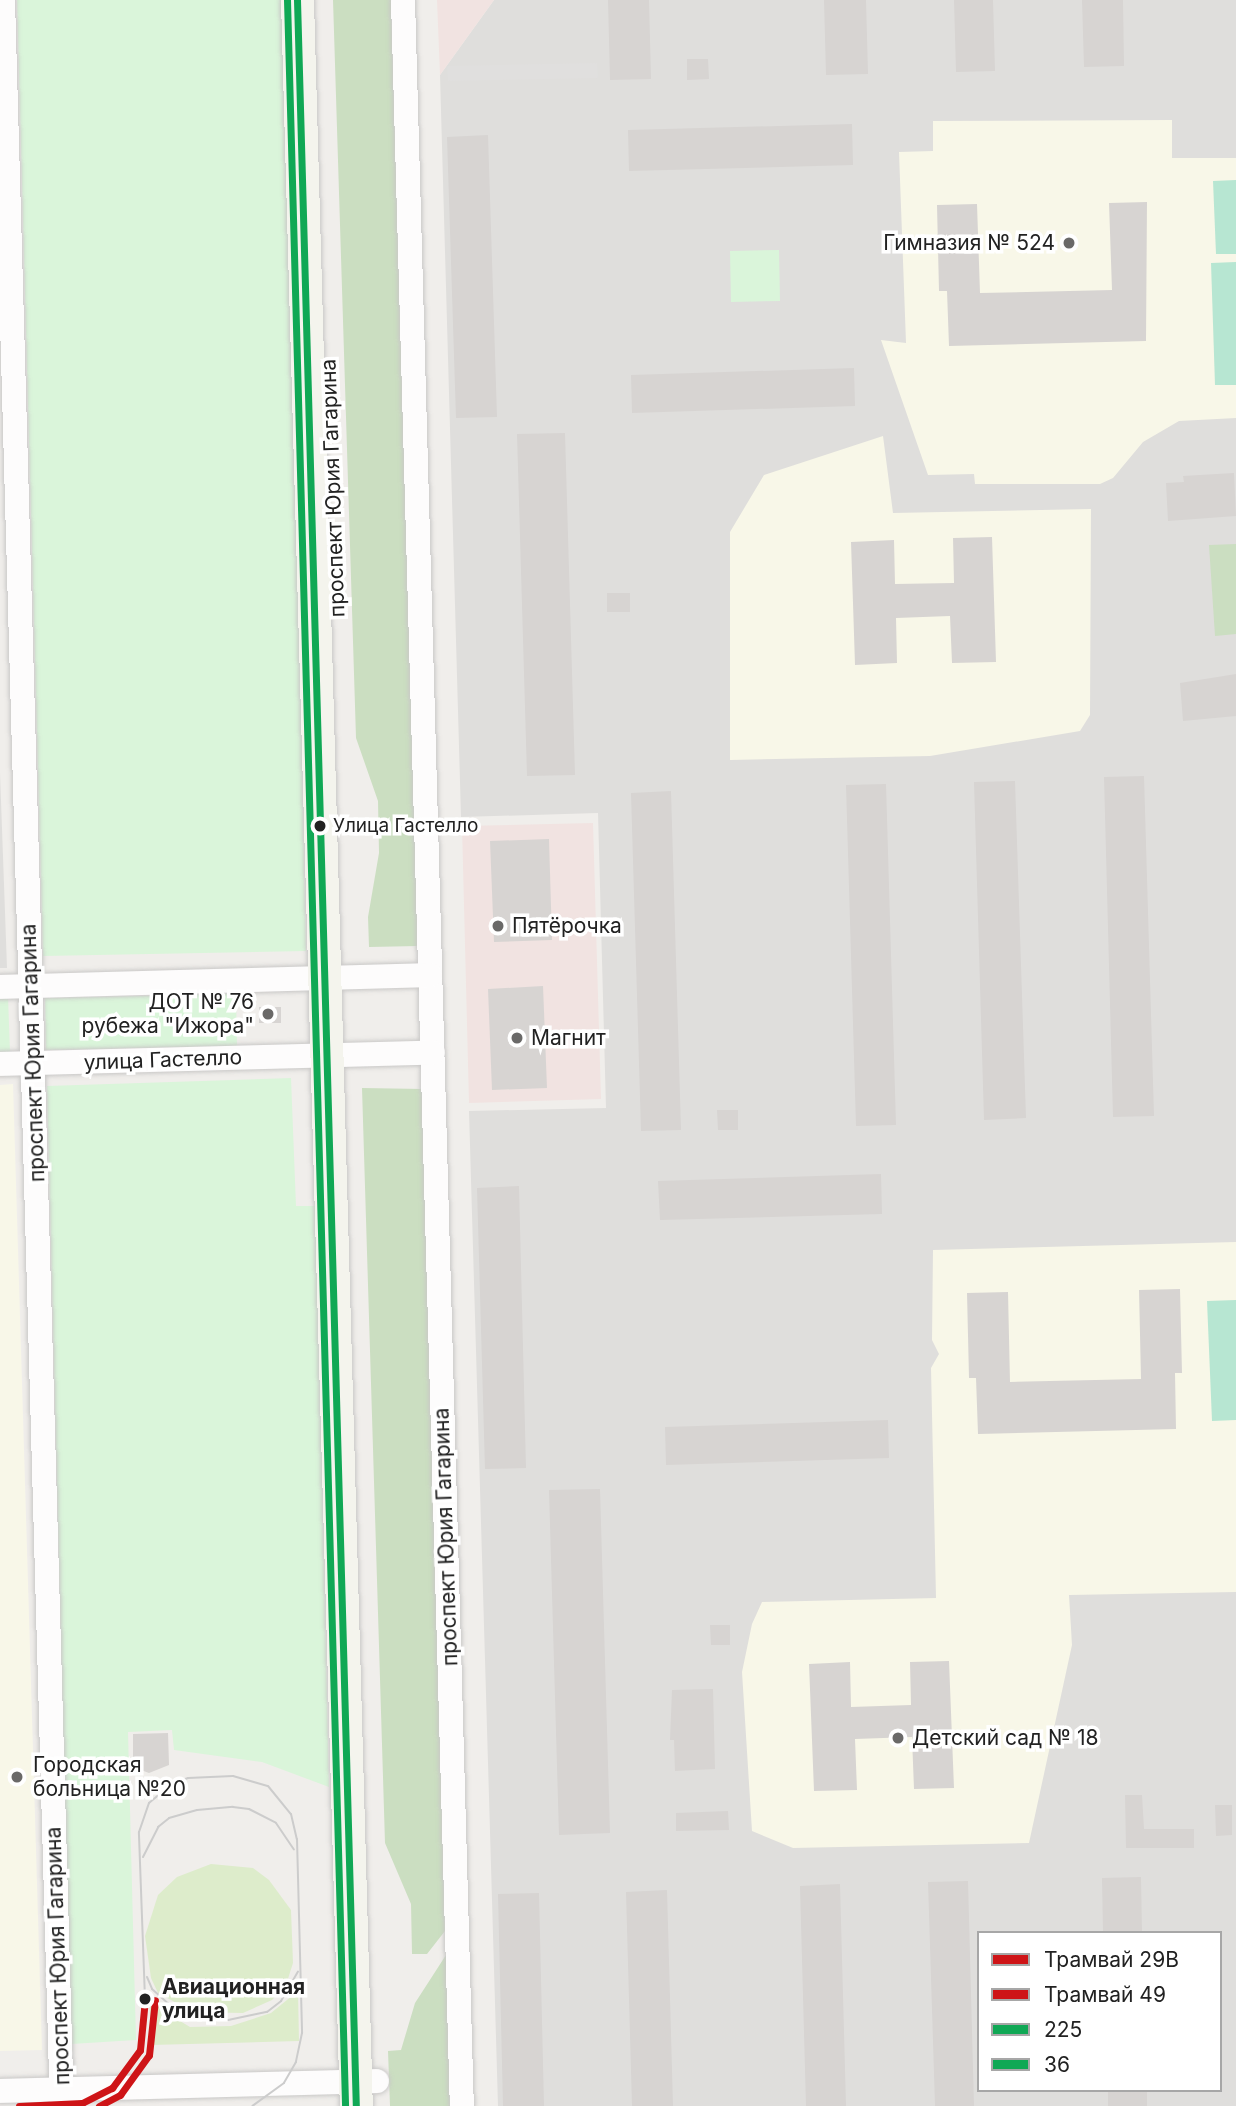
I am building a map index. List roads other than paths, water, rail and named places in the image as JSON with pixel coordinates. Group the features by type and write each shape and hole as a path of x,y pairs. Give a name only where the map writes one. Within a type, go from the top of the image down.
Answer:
{"main road":[{"name":"проспект Юрия Гагарина","path":"297,0 336,977"},
{"name":"проспект Юрия Гагарина","path":"319,0 337,1055 367,2094"}],"street":[{"name":"проспект Юрия Гагарина","path":"3,0 62,2098"},
{"name":"проспект Юрия Гагарина","path":"403,0 462,2106"},
{"path":"0,988 430,975"},
{"path":"337,1055 433,1053"},
{"name":"улица Гастелло","path":"0,1065 337,1055"},
{"path":"0,2091 62,2098 367,2094"}],"tram line":[{"path":"145,1999 139,1832 149,1803 173,1783 188,1778 233,1776 268,1786 291,1814 297,1839 302,2033 296,2062 284,2083 252,2106"},
{"path":"143,1857 158,1827 169,1818 197,1810 233,1807 249,1809 276,1823 294,1850"},
{"path":"147,1977 152,1989 179,2013 228,2020 267,2012 281,2001 298,1971"},
{"name":"29В","path":"19,2106 82,2103 112,2088 140,2050 145,1999"},
{"name":"49","path":"99,2106 120,2095 149,2055 155,2000"}],"place":[{"name":"Гимназия № 524","path":"1069,243"},
{"name":"Улица Гастелло","path":"320,826"},
{"name":"Пятёрочка","path":"498,926"},
{"name":"ДОТ № 76 рубежа \"Ижора\"","path":"268,1014"},
{"name":"Магнит","path":"517,1038"},
{"name":"Детский сад № 18","path":"898,1738"},
{"name":"Городская больница №20","path":"17,1777"},
{"name":"Авиационная улица","path":"145,1999"}]}
